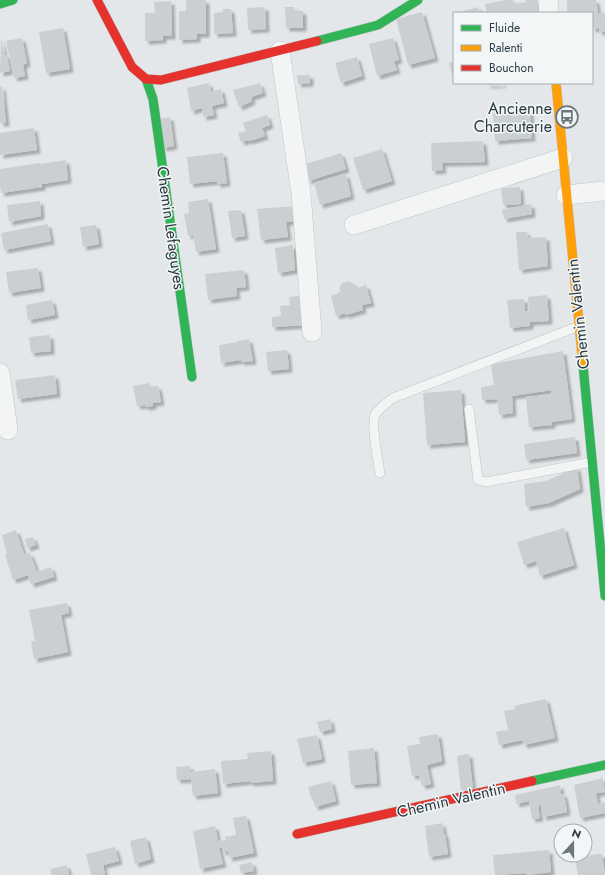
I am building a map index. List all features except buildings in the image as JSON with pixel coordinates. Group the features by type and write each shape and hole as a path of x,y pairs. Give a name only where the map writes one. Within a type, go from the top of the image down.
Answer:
{"street":[{"path":"0,4 13,0"},
{"name":"Chemin Lefaguyes","path":"97,0 132,67 146,79 153,99 192,377"},
{"path":"146,79 161,80 378,25 418,0"},
{"path":"548,0 549,12"},
{"path":"280,51 301,193 312,332"},
{"name":"Chemin Valentin","path":"556,84 592,462 603,545 605,596"},
{"path":"354,225 563,158"},
{"path":"566,195 605,190"},
{"path":"0,373 8,430"},
{"name":"Chemin Valentin","path":"296,834 605,765"}],"lane":[{"path":"380,473 374,429 375,414 393,398 579,326"},
{"path":"469,409 478,480 486,482 592,462"}],"traffic: fast":[{"path":"0,4 13,0"},
{"path":"317,41 378,25 418,0"},
{"path":"146,79 153,99 192,377"},
{"path":"583,365 605,596"},
{"path":"532,781 605,765"}],"traffic: slow":[{"path":"556,84 583,365"}],"traffic: jam":[{"path":"97,0 132,67 146,79 161,80 317,41"},
{"path":"297,834 532,781"}],"place":[{"name":"Ancienne Charcuterie","path":"567,117"}]}
